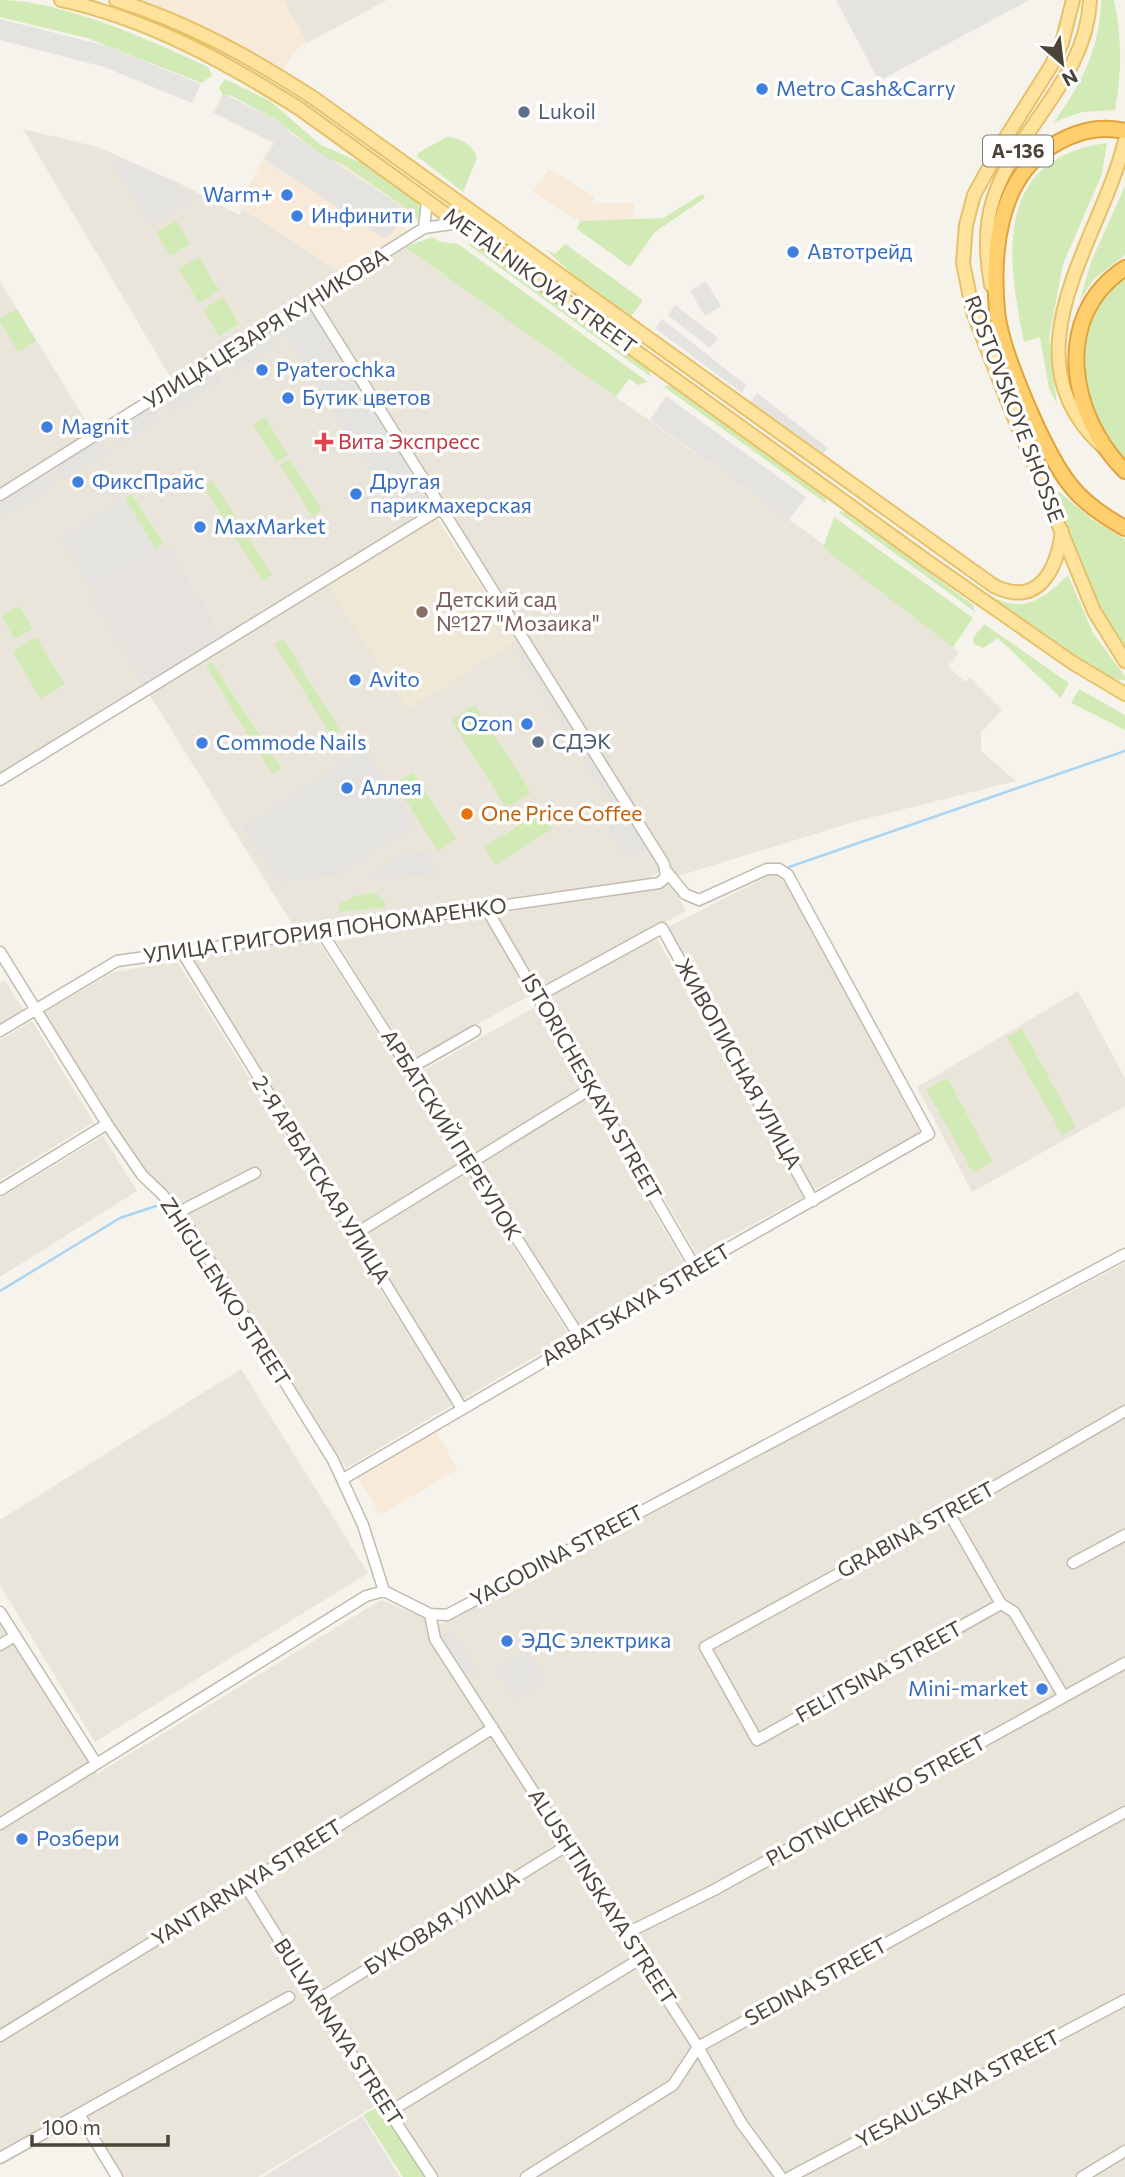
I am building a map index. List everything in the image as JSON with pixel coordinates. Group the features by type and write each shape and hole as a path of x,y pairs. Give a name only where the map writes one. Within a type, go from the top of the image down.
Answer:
{"highway":[{"name":"А-136","path":"1125,131 1105,128 1074,134 1042,152 1030,165 1010,196 999,235 997,313 1024,395 1059,470 1086,501 1125,528"},
{"path":"1125,268 1107,282 1085,316 1076,353 1076,379 1083,406 1103,447 1125,471"}],"main road":[{"name":"METALNIKOVA STREET","path":"61,0 154,30 227,63 320,123 924,559 1073,663 1125,694"},
{"name":"METALNIKOVA STREET","path":"116,0 154,12 245,54 312,97 994,586 1020,592 1045,581 1056,561 1062,531"},
{"name":"ROSTOVSKOYE SHOSSE","path":"1073,0 1062,43 1051,66 1003,142 974,195 965,225 962,263 973,312 1062,531 1104,631 1125,661"},
{"name":"А-136","path":"997,313 986,251 993,201 1006,170 1077,58 1087,23 1090,0"},
{"path":"1103,447 1085,430 1064,385 1059,329 1066,294 1119,168 1125,140"},
{"path":"924,559 934,551 931,542"}],"street":[{"path":"427,200 424,228 459,223"},
{"name":"УЛИЦА ЦЕЗАРЯ КУНИКОВА","path":"0,495 424,228"},
{"path":"312,301 666,875"},
{"path":"0,780 442,508"},
{"name":"ARBATSKAYA STREET","path":"344,1479 461,1407 581,1339 695,1267 929,1134 788,875 779,869 767,869 699,901 685,894 666,875"},
{"name":"УЛИЦА ГРИГОРИЯ ПОНОМАРЕНКО","path":"0,1031 117,961 659,883 666,875"},
{"name":"ISTORICHESKAYA STREET","path":"486,908 695,1267"},
{"name":"ЖИВОПИСНАЯ УЛИЦА","path":"538,996 662,928 813,1201"},
{"name":"АРБАТСКИЙ ПЕРЕУЛОК","path":"321,932 581,1339"},
{"name":"ZHIGULENKO STREET","path":"0,952 107,1125 142,1175 192,1232 344,1479 363,1525 384,1591"},
{"name":"2-Я АРБАТСКАЯ УЛИЦА","path":"182,952 461,1407"},
{"path":"409,1069 475,1031"},
{"path":"355,1234 592,1088"},
{"path":"0,1189 107,1125"},
{"path":"177,1213 255,1173"},
{"name":"YAGODINA STREET","path":"430,1614 447,1615 1125,1254"},
{"name":"GRABINA STREET","path":"757,1740 705,1647 949,1513 1125,1411"},
{"path":"949,1513 1001,1604 1014,1612 1064,1698"},
{"path":"1073,1563 1125,1535"},
{"path":"0,1824 366,1596 384,1591 430,1614"},
{"name":"FELITSINA STREET","path":"757,1740 1001,1604"},
{"path":"0,1612 96,1763"},
{"name":"ALUSHTINSKAYA STREET","path":"430,1614 435,1639 698,2047 742,2124 781,2177"},
{"path":"0,1645 15,1636"},
{"name":"PLOTNICHENKO STREET","path":"625,1934 714,1890 1125,1663"},
{"name":"YANTARNAYA STREET","path":"0,2036 493,1728"},
{"name":"SEDINA STREET","path":"526,2177 673,2085 698,2047 1125,1812"},
{"name":"БУКОВАЯ УЛИЦА","path":"316,2001 568,1845"},
{"name":"BULVARNAYA STREET","path":"245,1885 316,2001 348,2045 432,2177"},
{"path":"389,2112 640,1959"},
{"path":"0,2158 289,1997"},
{"name":"YESAULSKAYA STREET","path":"790,2177 1125,2000"},
{"path":"79,2113 117,2177"},
{"path":"1082,2177 1125,2151"}],"shaded area":[{"path":"140,0 283,0 307,43 295,50 282,72 209,28"},
{"path":"283,0 387,0 307,43"},
{"path":"836,0 1029,0 879,81"},
{"path":"0,19 110,47 201,84 192,103 104,67 0,40"},
{"path":"223,93 280,122 326,158 344,165 410,211 401,225 408,231 344,274 238,206 272,143 212,112"},
{"path":"224,94 279,121 291,134 409,211 399,226 385,239 264,159 275,143 214,113"},
{"path":"23,129 98,147 181,184 239,215 242,209 344,274 172,380"},
{"path":"119,157 181,185 191,201 151,225 112,161"},
{"path":"549,169 595,197 592,203 634,203 634,220 579,221 533,192"},
{"path":"405,247 812,536 953,647 959,653 948,666 965,682 970,678 1002,710 981,732 981,751 1016,781 857,821 675,877 322,313 321,305"},
{"path":"0,281 94,434 0,492"},
{"path":"706,281 721,306 705,316 690,291"},
{"path":"675,305 718,338 710,348 668,315"},
{"path":"311,306 438,507 225,636 167,543 92,590 150,683 0,775 0,500"},
{"path":"312,312 434,505 404,524 282,331"},
{"path":"662,319 746,385 742,393 655,328"},
{"path":"272,332 280,345 237,372 229,359"},
{"path":"214,368 222,381 172,413 164,400"},
{"path":"757,393 828,448 820,456 750,403"},
{"path":"666,396 806,497 789,520 650,420"},
{"path":"153,407 161,419 119,446 111,433"},
{"path":"101,439 110,452 64,481 55,468"},
{"path":"47,474 55,487 0,520 0,503"},
{"path":"123,498 156,549 92,589 60,538"},
{"name":"Детский сад №127 \"Мозаика\"","path":"436,517 516,640 408,709 327,584"},
{"path":"167,543 224,635 149,681 92,590"},
{"path":"327,584 408,708 516,640 658,859 661,870 647,880 293,925 149,694"},
{"path":"91,591 147,681 143,684 87,593"},
{"path":"520,648 615,800 610,803 515,651"},
{"name":"Аллея","path":"365,749 414,827 338,875 278,882 242,827"},
{"path":"624,809 651,852 623,855 603,822"},
{"path":"429,851 430,866 436,866 436,874 370,880 369,873 401,854"},
{"path":"780,870 920,1132 814,1190 668,927"},
{"path":"671,883 686,911 411,1060 336,941"},
{"path":"316,937 570,1336 463,1399 320,1172 191,957"},
{"path":"656,937 803,1197 697,1255 548,997"},
{"path":"177,961 452,1405 346,1468 195,1230 172,1199 145,1173 44,1012 114,972"},
{"path":"5,980 24,1011 0,1025 0,983"},
{"path":"1078,991 1125,1078 1125,1106 972,1192 917,1087"},
{"path":"536,1006 684,1264 582,1329 419,1073"},
{"path":"32,1021 94,1122 0,1180 0,1040"},
{"path":"103,1136 137,1191 0,1277 0,1198"},
{"path":"1125,1263 1125,2177 438,2177 386,2099 258,2177 123,2177 86,2114 0,2162 0,1620 97,1774 381,1600 442,1624"},
{"path":"241,1369 368,1573 95,1742 0,1585 0,1520"},
{"path":"434,1429 458,1469 380,1515 356,1475"},
{"path":"453,1631 477,1673 465,1679 442,1637"},
{"path":"528,1651 545,1681 514,1700 495,1669"},
{"path":"362,2116 400,2177 263,2177"}],"green space":[{"path":"0,0 24,2 78,14 208,67 212,75 202,83 87,38 0,17"},
{"path":"1101,0 1114,0 1119,28 1120,69 1115,110 1082,112 1054,122 1088,64 1097,34"},
{"path":"225,79 270,101 321,145 366,165 415,200 420,208 418,220 408,214 410,211 344,165 326,158 275,119 230,95 224,97 219,88"},
{"path":"447,137 465,143 477,158 463,192 417,156"},
{"path":"1107,143 1102,174 1063,264 1049,338 1057,404 1049,389 1040,337 1024,342 1013,276 1016,216 1026,190 1044,168 1070,152"},
{"path":"1125,186 1125,255 1094,279 1080,300 1091,262"},
{"path":"702,194 705,198 655,232 630,267 577,229 580,221 663,218"},
{"path":"176,220 191,244 170,256 156,232"},
{"path":"432,237 441,242 458,244 648,382 638,385 629,379 616,397 405,247"},
{"path":"472,241 649,370 651,377 469,245"},
{"path":"565,244 643,300 630,318 585,286 545,249 555,254"},
{"path":"199,257 219,290 199,303 178,269"},
{"path":"1125,272 1125,465 1083,404 1080,333 1103,291"},
{"path":"223,297 239,324 219,336 203,309"},
{"path":"17,309 36,341 18,352 0,322 0,319"},
{"path":"663,386 671,386 824,496 827,504"},
{"path":"265,417 288,455 277,462 253,425"},
{"path":"290,459 322,510 312,517 280,465"},
{"path":"212,480 272,575 262,581 203,486"},
{"path":"1052,486 1093,520 1125,539 1125,651 1098,608"},
{"path":"132,494 164,544 156,549 125,499"},
{"path":"838,512 849,513 973,605 975,612"},
{"path":"834,517 973,618 953,647 823,548"},
{"path":"1068,575 1093,633 1125,676 1125,680 1095,670 976,589 977,587 1003,601 1025,604 1046,594"},
{"path":"19,606 33,629 15,639 1,616"},
{"path":"984,624 1069,683 1061,698 998,638 983,648 974,644 973,638"},
{"path":"36,637 65,684 41,699 12,652"},
{"path":"283,639 340,730 332,736 274,644"},
{"path":"212,662 281,768 272,774 206,666"},
{"path":"1079,689 1125,715 1125,730 1071,703"},
{"path":"475,705 531,793 506,808 451,720"},
{"path":"413,772 456,839 438,851 395,783"},
{"path":"531,811 538,821 544,816 552,829 495,865 484,847 518,826 515,821"},
{"path":"376,893 385,901 386,907 340,912 339,904 358,895"},
{"path":"1022,1029 1076,1127 1062,1135 1007,1037"},
{"path":"947,1078 993,1162 973,1173 926,1089"},
{"path":"381,2105 427,2177 403,2177 363,2115"}],"waterway":[{"path":"789,867 1125,751"},
{"path":"0,1291 120,1218 159,1205 171,1217"}],"place":[{"name":"Metro Cash&Carry","path":"762,89"},
{"name":"Lukoil","path":"524,112"},
{"name":"Warm+","path":"287,195"},
{"name":"Инфинити","path":"297,216"},
{"name":"Автотрейд","path":"793,252"},
{"name":"Pyaterochka","path":"262,370"},
{"name":"Бутик цветов","path":"288,398"},
{"name":"Magnit","path":"47,427"},
{"name":"Вита Экспресс","path":"324,442"},
{"name":"ФиксПрайс","path":"78,482"},
{"name":"Другая парикмахерская","path":"356,494"},
{"name":"MaxMarket","path":"200,527"},
{"name":"Детский сад №127 \"Мозаика\"","path":"422,612"},
{"name":"Avito","path":"355,680"},
{"name":"Ozon","path":"527,724"},
{"name":"СДЭК","path":"538,742"},
{"name":"Commode Nails","path":"202,743"},
{"name":"Аллея","path":"347,788"},
{"name":"One Price Coffee","path":"467,814"},
{"name":"ЭДС электрика","path":"507,1641"},
{"name":"Mini-market","path":"1042,1689"},
{"name":"Розбери","path":"22,1839"}]}
